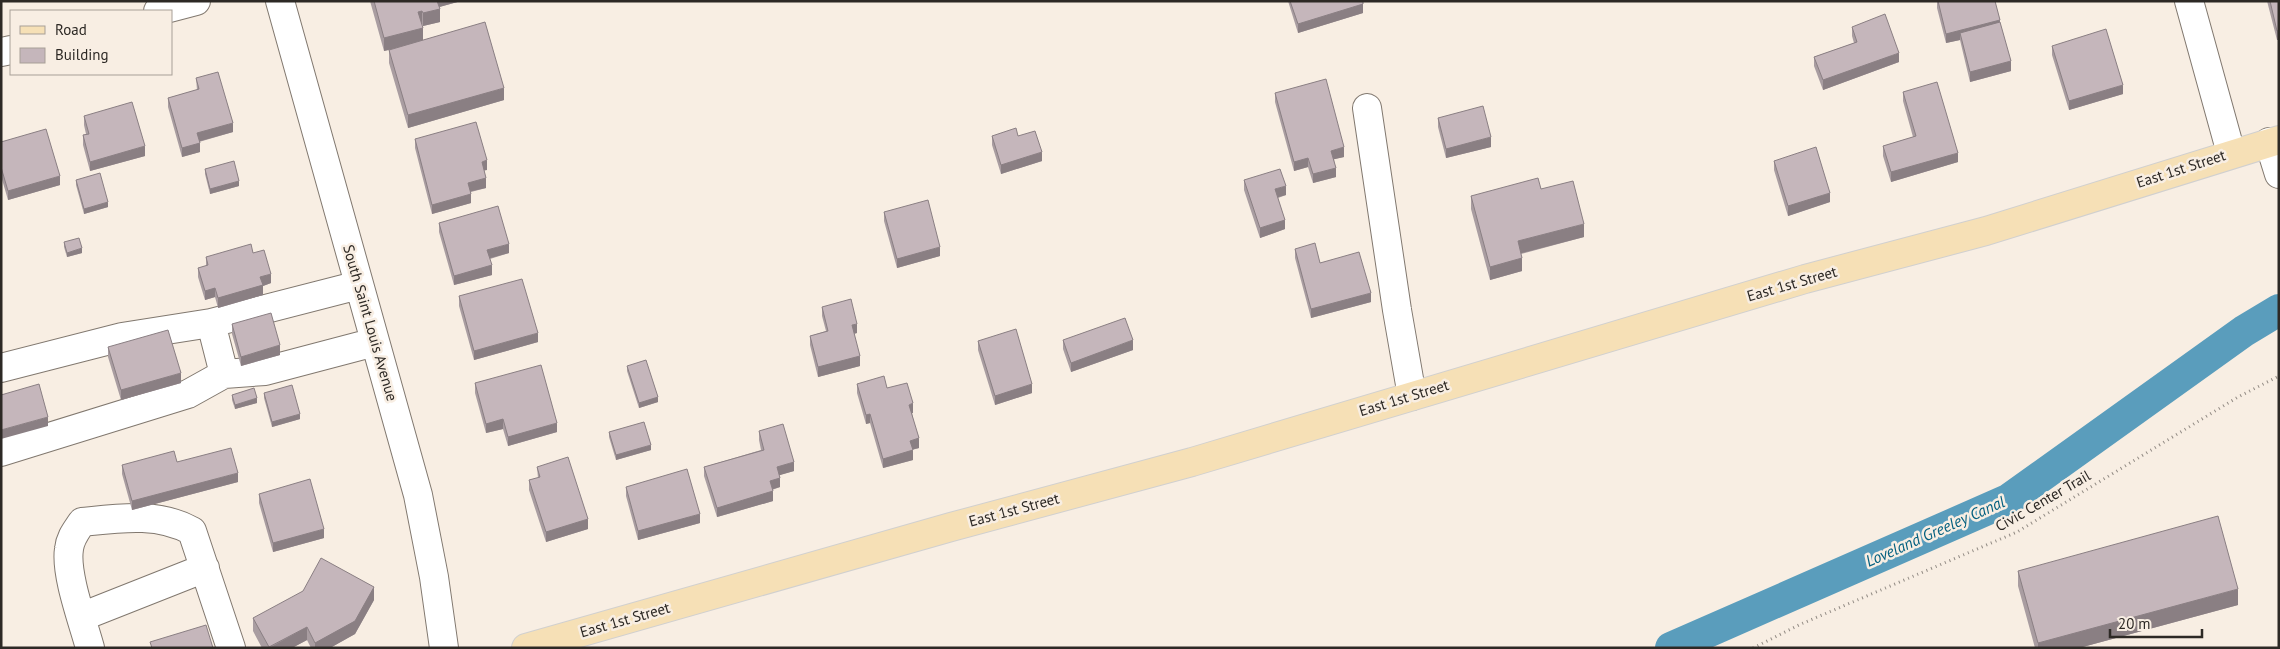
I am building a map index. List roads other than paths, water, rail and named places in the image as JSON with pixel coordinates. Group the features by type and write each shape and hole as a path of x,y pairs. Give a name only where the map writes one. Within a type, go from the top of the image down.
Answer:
{"main road":[{"name":"East 1st Street","path":"526,648 952,527 1192,462 1805,279 1986,231 2274,141"}],"street":[{"path":"162,10 196,1"},
{"name":"South Saint Louis Avenue","path":"280,1 418,495 434,577 444,648"},
{"path":"2189,1 2231,153"},
{"path":"1367,108 1397,310 1412,396"},
{"path":"2274,141 2279,174"},
{"path":"1,368 122,337 211,323 359,285"},
{"path":"211,323 224,374"},
{"path":"1,452 188,394 224,374 265,371 375,342"},
{"path":"90,648 70,568 68,550 72,535 82,522 134,517 175,522 192,531 231,648"},
{"path":"81,616 205,568"}],"waterway":[{"name":"Loveland Greeley Canal","path":"1671,648 2008,500 2244,331 2279,310"}]}
